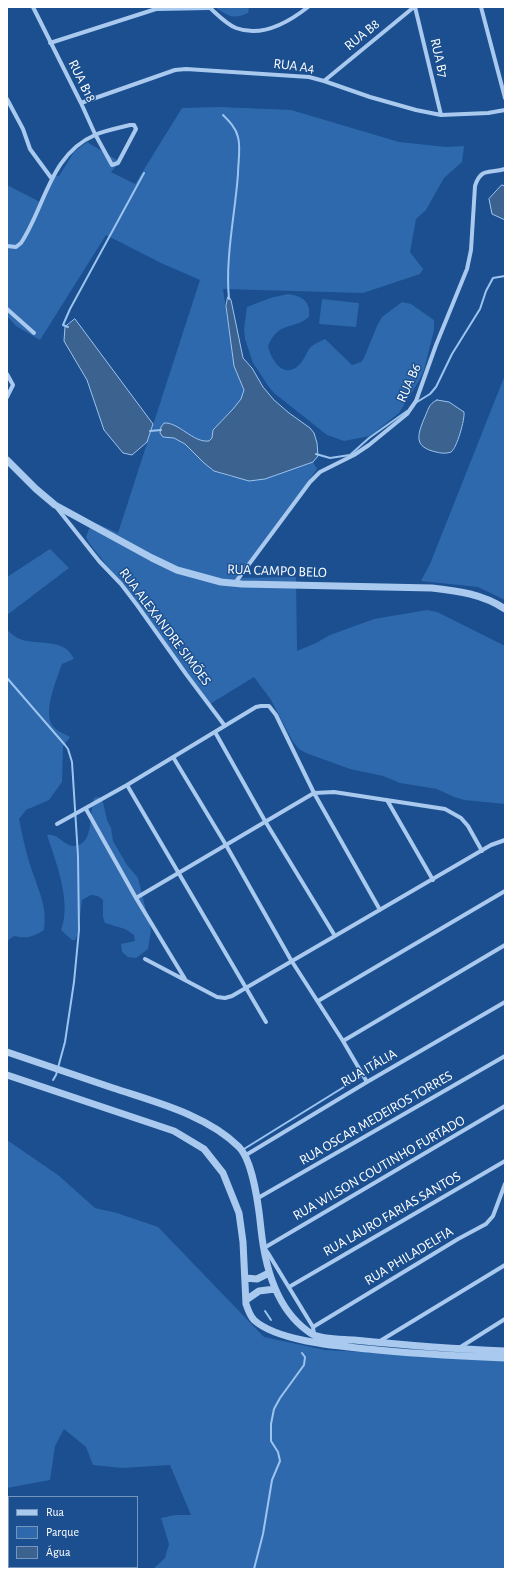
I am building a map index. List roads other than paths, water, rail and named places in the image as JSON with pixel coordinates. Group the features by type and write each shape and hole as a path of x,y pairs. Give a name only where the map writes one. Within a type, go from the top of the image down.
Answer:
{"street":[{"name":"RUA B18","path":"33,7 95,134 112,165 118,163 135,132 135,127 130,125 95,134"},
{"path":"50,43 156,9 209,8 236,28 261,30 278,27 308,7"},
{"name":"RUA B8","path":"324,81 415,7"},
{"name":"RUA B7","path":"415,7 441,115"},
{"path":"481,7 505,98"},
{"name":"RUA A4","path":"81,103 175,70 186,69 301,76 324,81 370,97 416,110 441,115 488,113 505,110"},
{"path":"7,99 23,129 30,149 52,179"},
{"path":"7,246 16,247 21,243 52,179 67,154 78,144 95,134"},
{"name":"RUA B6","path":"235,583 310,482 320,472 354,456 369,445 406,414 416,401 436,345 467,269 471,250 475,186 477,179 483,173 505,169"},
{"path":"7,309 34,333"},
{"path":"7,374 13,385 7,397"},
{"name":"RUA CAMPO BELO","path":"7,460 25,479 55,505 177,570 221,582 235,583 432,588 479,596 505,608"},
{"name":"RUA ALEXANDRE SIMÕES","path":"55,505 98,561 125,589 225,726"},
{"path":"57,824 127,785 256,707 269,706 276,715 314,793 380,910"},
{"path":"215,732 335,936"},
{"path":"173,757 226,845 291,960 343,1041 367,1082"},
{"path":"127,785 266,1022"},
{"path":"136,898 314,793 334,792 445,809 461,818 468,826 482,851"},
{"path":"387,800 433,880"},
{"path":"86,809 136,898 185,980"},
{"path":"145,958 217,997 225,998 232,996 291,960 433,880 491,845 505,840"},
{"path":"318,1001 505,892"},
{"path":"343,1041 505,945"},
{"name":"RUA ITÁLIA","path":"243,1152 505,1002"},
{"path":"7,1052 163,1104 213,1126 243,1152 258,1198 264,1248 269,1273 275,1289 290,1312 304,1328 314,1335 457,1349 505,1351"},
{"name":"RUA OSCAR MEDEIROS TORRES","path":"258,1198 505,1056"},
{"path":"7,1075 174,1131 204,1149 223,1173 239,1213 243,1242 246,1300 249,1313 254,1320 270,1331 324,1345 411,1354 505,1358"},
{"name":"RUA WILSON COUTINHO FURTADO","path":"264,1248 505,1106"},
{"name":"RUA LAURO FARIAS SANTOS","path":"289,1287 505,1161"},
{"name":"RUA PHILADELFIA","path":"313,1327 458,1239 491,1221 505,1184"},
{"path":"264,1248 313,1327 314,1335"},
{"path":"378,1342 505,1265"},
{"path":"245,1278 257,1279 269,1273"},
{"path":"246,1300 260,1291 275,1289"},
{"path":"457,1349 505,1319"}],"water":[{"path":"502,185 505,186 505,220 492,214 489,199"},
{"path":"228,297 231,300 243,358 252,368 263,387 274,400 310,428 314,433 317,443 318,456 313,462 265,479 249,481 214,471 185,444 174,438 163,437 160,433 161,427 164,423 175,426 197,439 209,441 212,438 213,430 241,399 244,390 234,366 226,306"},
{"path":"75,319 153,424 147,442 132,455 123,453 104,430 87,380 64,341 65,327"},
{"path":"437,400 449,402 464,412 458,439 453,449 449,453 429,450 421,444 419,440 420,431 429,408"}],"waterway":[{"path":"223,115 236,131 239,146 237,189 229,252 229,299"},
{"path":"68,327 63,325 70,309 144,173"},
{"path":"417,402 430,394 436,387 452,354 480,309 486,291 493,278 505,276"},
{"path":"316,454 330,458 350,455 369,438 407,411"},
{"path":"150,431 161,430"},
{"path":"7,678 65,745 68,749 72,762 78,856 79,930 74,982 65,1042 56,1075 53,1080"},
{"path":"244,1149 360,1077"},
{"path":"265,1311 271,1320"},
{"path":"254,1569 263,1534 272,1480 280,1461 278,1452 271,1441 271,1424 274,1409 280,1398 304,1365 305,1357 302,1353"}]}
